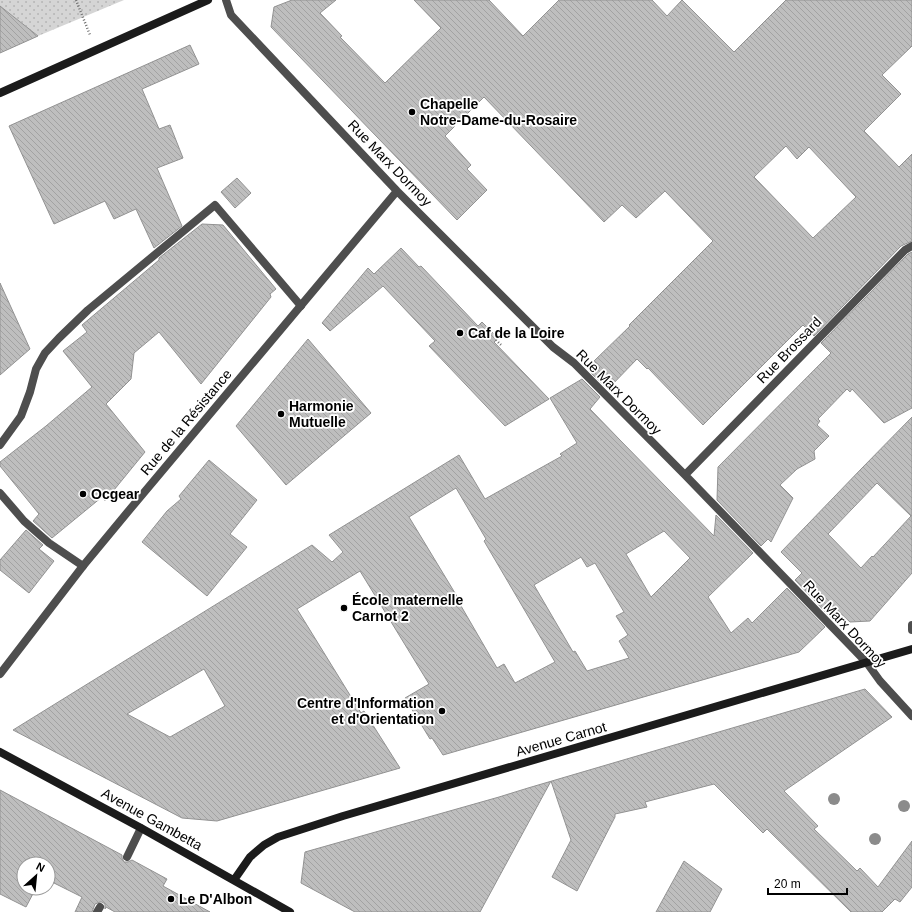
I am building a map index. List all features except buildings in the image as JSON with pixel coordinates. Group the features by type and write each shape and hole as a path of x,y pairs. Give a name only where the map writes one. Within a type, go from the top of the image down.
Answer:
{"street":[{"path":"0,93 208,0"},
{"name":"Rue Marx Dormoy","path":"226,0 232,16 397,191 553,347 574,363 685,475 867,663 880,681 912,716"},
{"name":"Rue de la Résistance","path":"0,674 83,566 397,191"},
{"path":"0,445 21,416 30,392 36,369 45,353 88,310 215,204 301,306"},
{"name":"Rue Brossard","path":"685,475 905,250 912,246"},
{"path":"0,493 24,521 49,543 83,566"},
{"path":"912,625 912,630"},
{"name":"Avenue Carnot","path":"234,880 250,857 264,845 278,837 343,816 912,649"},
{"name":"Avenue Gambetta","path":"0,752 141,828 290,912"},
{"path":"127,857 141,828"}],"path":[{"path":"76,0 96,50"},
{"path":"496,340 501,345"}],"shaded area":[{"path":"0,0 124,0 38,36 0,6"}],"place":[{"name":"Chapelle Notre-Dame-du-Rosaire","path":"412,112"},
{"name":"Caf de la Loire","path":"460,333"},
{"name":"Harmonie Mutuelle","path":"281,414"},
{"name":"Ocgear","path":"83,494"},
{"name":"École maternelle Carnot 2","path":"344,608"},
{"name":"Centre d'Information et d'Orientation","path":"442,711"},
{"name":"Le D'Albon","path":"171,899"}]}
